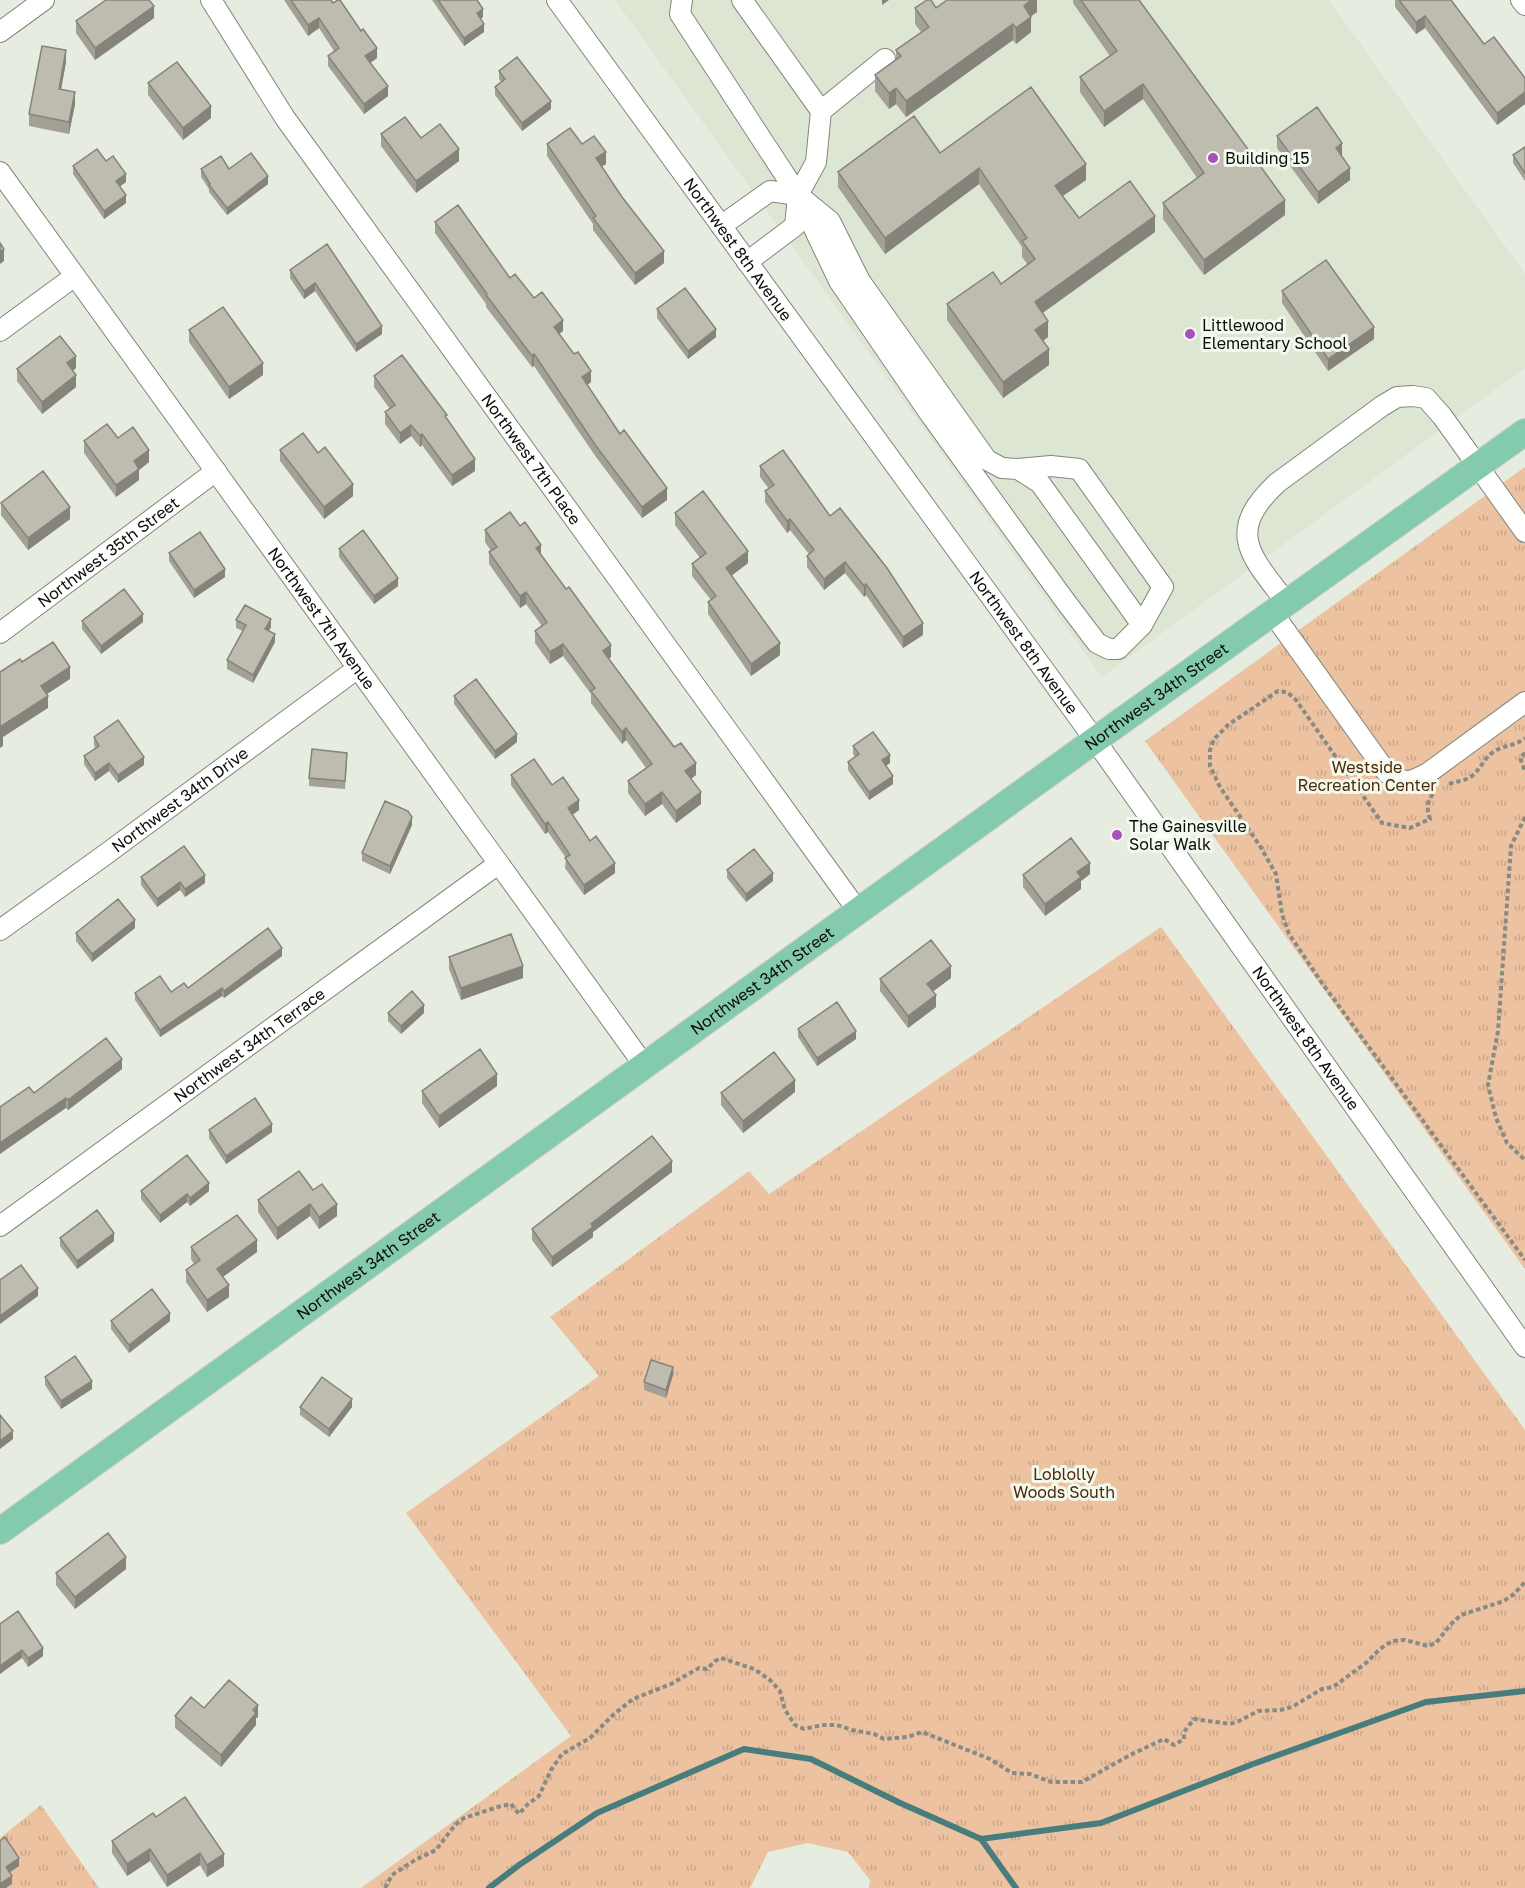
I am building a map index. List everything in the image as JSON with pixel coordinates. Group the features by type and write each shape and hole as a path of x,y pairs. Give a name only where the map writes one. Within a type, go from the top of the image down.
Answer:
{"main road":[{"name":"Northwest 34th Street","path":"0,1531 1279,607 1525,432"}],"street":[{"path":"0,32 44,0"},
{"name":"Northwest 7th Place","path":"212,0 285,118 858,911"},
{"name":"Northwest 8th Avenue","path":"557,0 1095,740 1525,1347"},
{"path":"682,0 680,14 798,195 839,281 930,414 1097,643 1109,649 1118,649 1142,625 1163,587 1079,469 1051,466 1002,468 987,460 860,281 830,221 798,195 770,190 721,226"},
{"path":"742,0 821,111 816,162 798,195 795,226 747,261"},
{"path":"1521,0 1525,5"},
{"path":"821,111 885,59"},
{"name":"Northwest 7th Avenue","path":"0,172 644,1065"},
{"path":"0,331 75,276"},
{"path":"1525,532 1442,416 1426,399 1413,396 1397,397 1382,406 1277,483 1264,495 1251,516 1246,530 1248,546 1279,607 1387,773 1399,781 1414,781 1428,773 1525,702"},
{"path":"1018,469 1040,483 1142,625"},
{"name":"Northwest 35th Street","path":"0,633 216,471"},
{"name":"Northwest 34th Drive","path":"0,930 102,858 358,668"},
{"name":"Northwest 34th Terrace","path":"0,1226 498,864"}],"path":[{"path":"1439,789 1429,799 1427,810 1430,819 1410,828 1382,823 1296,700 1287,692 1278,691 1228,725 1214,739 1210,750 1210,766 1220,787 1276,874 1282,914 1289,934 1322,983 1525,1260"},
{"path":"1445,785 1464,781 1472,776 1495,750 1517,744 1525,738"},
{"path":"1525,753 1520,758 1525,771"},
{"path":"1525,817 1511,846 1498,1032 1488,1085 1496,1118 1507,1143 1525,1160"},
{"path":"385,1888 392,1875 436,1850 455,1825 464,1818 511,1804 519,1814 539,1796 551,1770 562,1754 590,1738 633,1699 671,1684 699,1668 706,1670 715,1661 721,1659 754,1669 770,1680 780,1691 785,1710 795,1725 804,1729 822,1725 837,1725 874,1734 884,1739 908,1737 922,1732 990,1759 1012,1773 1030,1774 1051,1782 1082,1782 1164,1739 1174,1745 1184,1739 1184,1732 1194,1719 1230,1724 1239,1722 1258,1711 1292,1707 1322,1689 1333,1686 1366,1664 1380,1649 1392,1641 1405,1640 1428,1647 1436,1643 1461,1615 1504,1601 1525,1582"}],"shaded area":[{"name":"Littlewood Elementary School","path":"615,0 1329,0 1525,274 1525,368 1102,677"}],"green space":[{"name":"Westside Recreation Center","path":"1525,467 1525,1269 1145,741"},
{"name":"Loblolly Woods South","path":"1161,927 1525,1430 1525,1888 869,1888 870,1880 848,1852 808,1843 768,1852 750,1888 361,1888 571,1736 406,1513 599,1376 550,1317 749,1171 769,1194"},
{"path":"41,1805 99,1888 0,1888 0,1838"}],"building":[{"path":"106,0 149,0 154,6 95,48 76,21"},
{"path":"291,0 331,0 333,3 340,0 361,31 363,29 377,48 365,56 388,86 364,104 328,56 339,48 319,18 308,25"},
{"path":"438,0 477,0 483,9 477,13 484,24 464,38"},
{"path":"931,0 936,8 947,0 1031,0 1024,6 1031,17 1016,28 1013,24 906,101 896,88 889,93 875,75 901,56 896,50 929,27 915,8"},
{"name":"Building 15","path":"1081,0 1139,0 1285,200 1204,260 1163,203 1204,173 1143,84 1104,111 1080,77 1117,51"},
{"path":"1399,0 1451,0 1484,44 1494,37 1525,78 1525,92 1497,113 1425,16 1416,22"},
{"path":"42,46 66,50 59,89 75,92 69,122 29,114"},
{"path":"517,57 551,101 522,123 495,87 505,79 499,71"},
{"path":"177,62 211,106 183,128 148,83"},
{"path":"1031,87 1086,164 1055,186 1079,218 1130,181 1155,216 1035,302 1048,321 1035,330 1049,349 1003,382 947,304 993,272 1001,284 1035,259 1022,241 1027,238 979,168 885,238 838,172 914,116 940,153"},
{"path":"1317,107 1342,143 1336,148 1350,168 1318,192 1277,136"},
{"path":"405,117 421,138 440,124 459,149 416,181 381,134"},
{"path":"570,128 582,144 594,136 606,152 596,158 622,197 664,251 635,273 593,218 596,216 547,144"},
{"path":"1525,147 1525,173 1513,155"},
{"path":"97,149 106,161 113,156 126,174 116,181 126,195 104,211 73,166"},
{"path":"251,153 268,176 227,208 209,185 201,169 221,156 229,169"},
{"path":"458,205 510,278 515,274 534,298 542,292 563,320 554,327 574,354 578,352 591,371 582,377 620,434 624,430 667,488 642,507 596,446 534,354 532,356 486,295 435,222"},
{"path":"327,244 382,326 356,344 315,283 304,291 290,270"},
{"path":"1326,260 1374,327 1328,359 1282,291"},
{"path":"685,288 716,329 688,351 657,309"},
{"path":"223,307 263,363 229,387 189,330"},
{"path":"60,336 76,356 67,363 76,375 42,402 17,369"},
{"path":"402,355 447,415 445,416 475,459 452,475 422,434 420,436 411,425 400,433 385,412 395,405 374,376"},
{"path":"107,424 118,438 133,427 149,450 134,461 139,469 116,485 84,441"},
{"path":"303,433 318,453 325,447 353,484 324,507 280,450"},
{"path":"783,450 830,516 840,508 887,568 923,623 903,637 866,584 864,586 845,562 824,579 807,556 814,550 790,519 787,521 765,491 774,485 760,466"},
{"path":"43,471 70,507 28,538 1,503"},
{"path":"703,491 748,551 726,568 780,643 751,664 708,602 716,596 692,564 706,553 675,513"},
{"path":"510,512 520,526 525,522 541,545 536,548 566,589 569,587 611,645 603,651 674,747 681,743 696,763 685,771 701,792 676,811 662,792 645,804 628,781 652,764 626,728 622,732 591,691 595,688 563,644 550,652 535,631 547,622 526,592 520,596 489,552 497,547 485,530"},
{"path":"363,530 398,578 374,596 339,549"},
{"path":"200,532 225,569 194,590 169,553"},
{"path":"124,589 143,614 101,646 82,621"},
{"path":"245,605 271,619 265,629 275,634 253,675 227,660 246,625 236,620"},
{"path":"53,642 70,667 41,686 48,696 0,727 0,672 20,659 22,662"},
{"path":"476,679 517,734 495,751 454,696"},
{"path":"118,720 144,757 118,775 109,763 95,773 84,756 99,746 94,737"},
{"path":"873,732 890,755 882,760 893,776 869,792 848,762 859,754 853,746"},
{"path":"312,749 347,753 345,781 309,778"},
{"path":"534,759 552,785 563,777 579,800 568,808 590,841 596,836 615,863 584,885 565,858 570,855 548,822 545,824 511,775"},
{"path":"385,801 408,811 412,817 390,866 362,853"},
{"path":"1071,838 1090,863 1077,872 1081,877 1045,904 1023,875"},
{"path":"184,846 205,875 185,889 180,882 157,899 141,877"},
{"path":"754,849 773,873 746,894 727,870"},
{"path":"118,899 135,920 92,954 76,933"},
{"path":"268,928 282,948 224,991 222,988 160,1030 135,993 160,976 171,992 184,983 188,988"},
{"path":"511,934 523,966 461,988 449,957"},
{"path":"931,940 951,966 927,984 936,995 908,1016 880,979"},
{"path":"412,991 424,1005 401,1026 388,1013"},
{"path":"837,1002 856,1031 817,1058 798,1029"},
{"path":"106,1038 122,1059 68,1100 66,1098 0,1143 0,1107 29,1087 34,1093"},
{"path":"480,1049 497,1074 439,1116 422,1091"},
{"path":"774,1052 795,1080 743,1121 721,1093"},
{"path":"255,1098 272,1124 226,1156 209,1130"},
{"path":"652,1136 672,1161 591,1224 593,1227 552,1257 532,1229"},
{"path":"187,1155 209,1183 190,1198 187,1194 160,1215 141,1191"},
{"path":"299,1171 313,1190 322,1184 337,1204 319,1217 310,1204 277,1228 258,1200"},
{"path":"97,1210 114,1233 77,1261 60,1238"},
{"path":"237,1215 257,1240 217,1269 229,1285 207,1300 186,1270 200,1260 191,1247"},
{"path":"21,1265 38,1288 0,1316 0,1280"},
{"path":"152,1289 170,1313 129,1345 111,1321"},
{"path":"75,1356 92,1381 61,1401 45,1377"},
{"path":"651,1360 673,1367 666,1390 644,1382"},
{"path":"322,1377 352,1399 329,1429 300,1407"},
{"path":"0,1415 13,1431 0,1441"},
{"path":"108,1533 126,1557 75,1597 56,1573"},
{"path":"18,1611 43,1648 28,1658 22,1650 0,1666 0,1624"},
{"path":"229,1680 258,1705 253,1710 256,1713 221,1755 175,1716 191,1697 204,1708"},
{"path":"185,1797 224,1854 207,1865 200,1853 167,1875 150,1849 127,1864 112,1841 153,1813 156,1817"},
{"path":"5,1837 19,1858 6,1867 12,1876 0,1884 0,1841"}],"waterway":[{"path":"489,1888 597,1813 744,1749 811,1759 898,1802 981,1839 1101,1823 1253,1764 1426,1702 1525,1691"},
{"path":"981,1839 1016,1888"}],"place":[{"name":"Building 15","path":"1213,158"},
{"name":"Littlewood Elementary School","path":"1190,334"},
{"name":"The Gainesville Solar Walk","path":"1117,835"}]}
